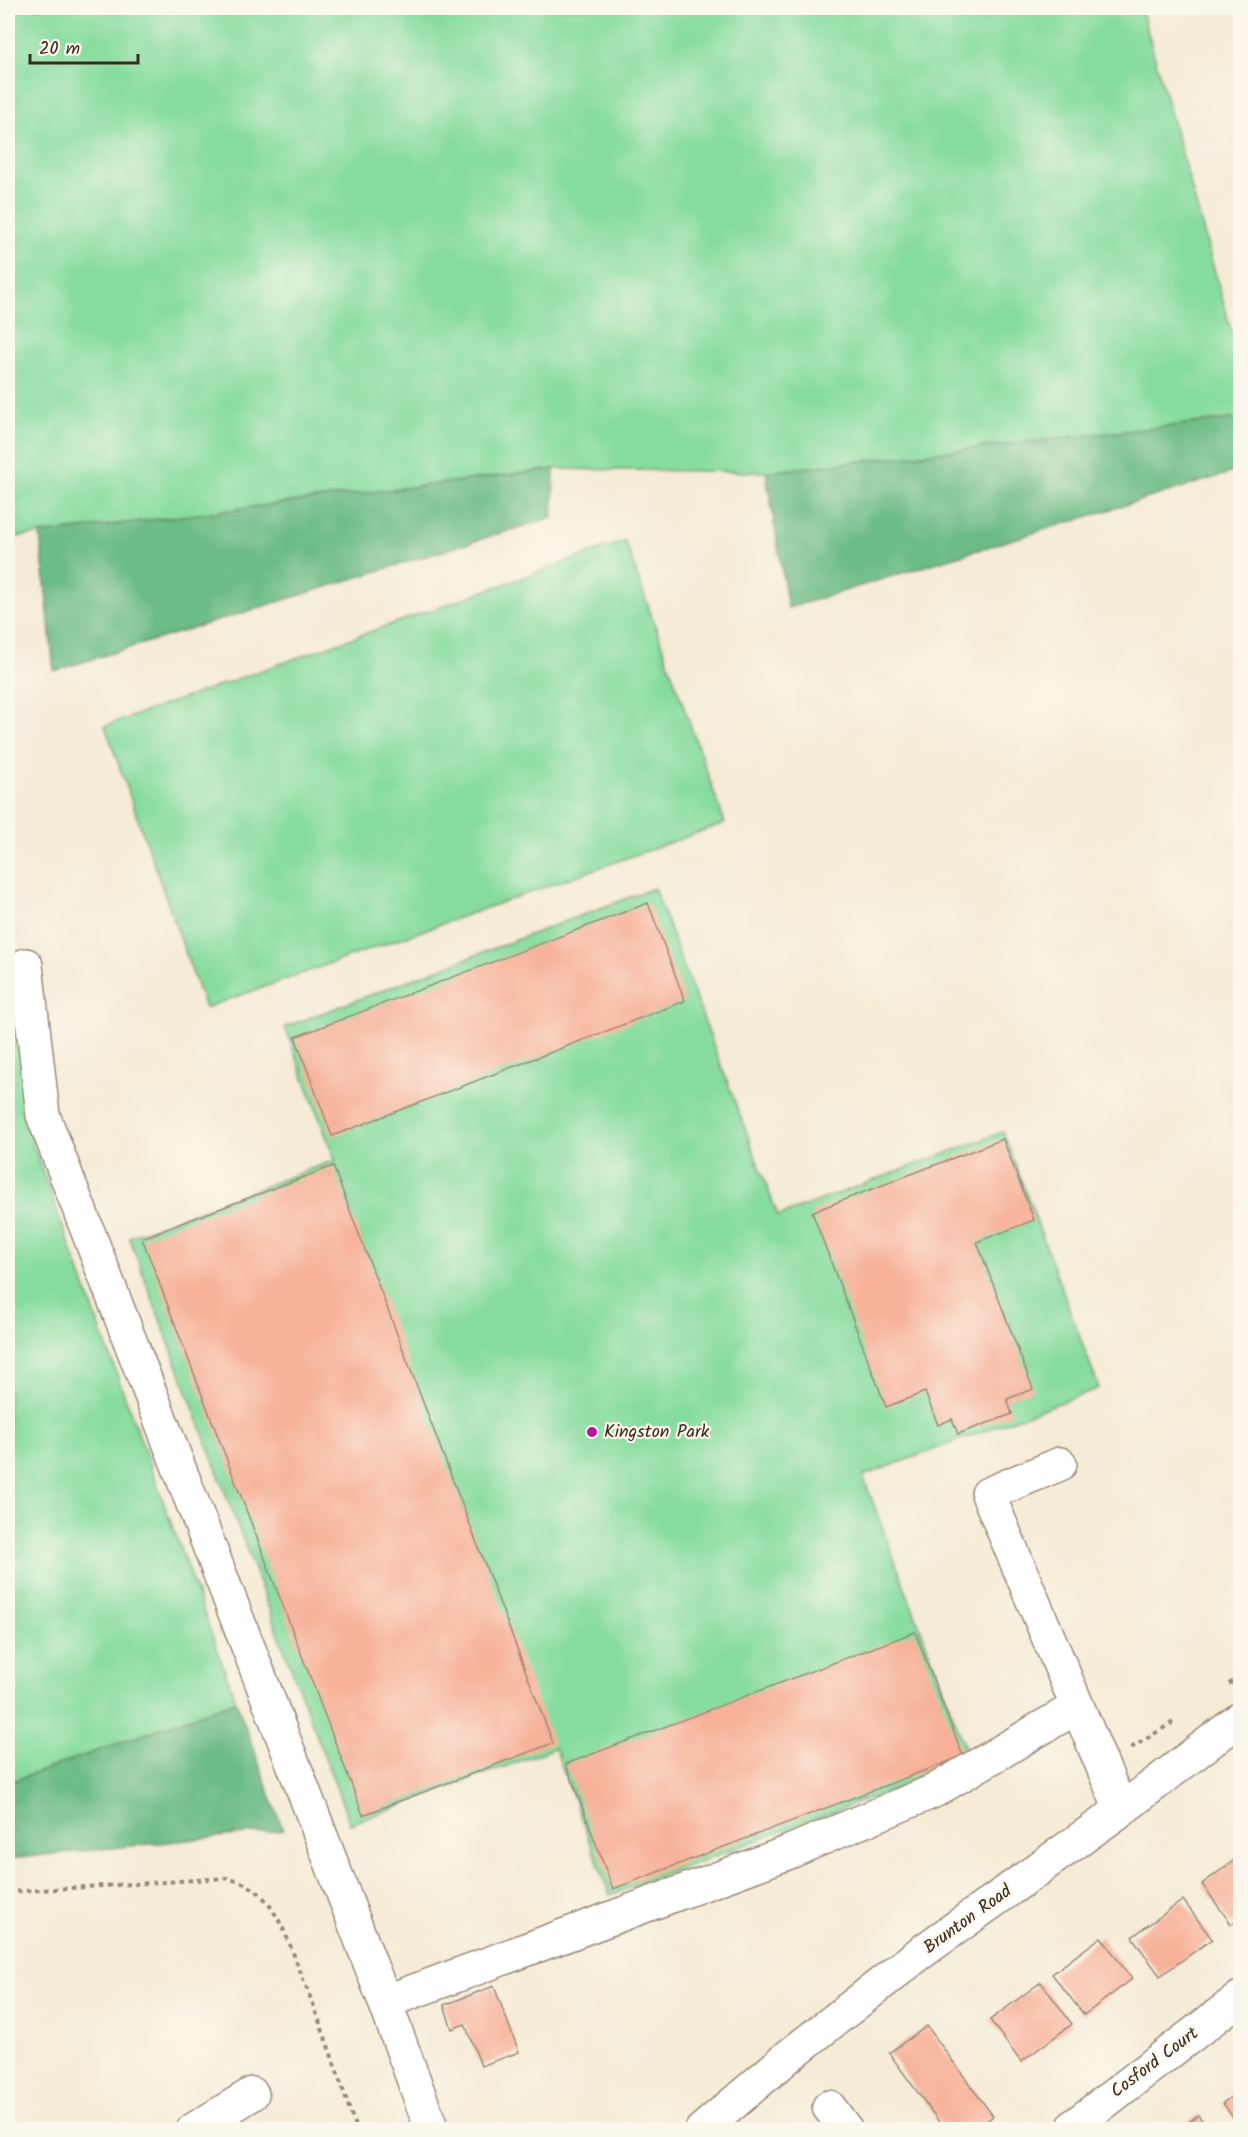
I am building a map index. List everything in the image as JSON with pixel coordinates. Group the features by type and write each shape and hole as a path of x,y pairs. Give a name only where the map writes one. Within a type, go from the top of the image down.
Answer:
{"street":[{"path":"26,965 43,1115 385,2002 432,2130"},
{"path":"1060,1464 988,1494 1121,1810"},
{"path":"385,2002 787,1853 933,1791 1077,1707"},
{"name":"Brunton Road","path":"702,2130 790,2055 919,1954 1121,1810 1240,1719"},
{"name":"Cosford Court","path":"1078,2130 1075,2125 1240,1998"},
{"path":"193,2130 252,2094"}],"path":[{"path":"1221,1690 1240,1676"},
{"path":"1102,1766 1183,1716"},
{"path":"8,1892 228,1878 249,1885 272,1908 286,1935 327,2040 356,2130"}],"green space":[{"path":"8,8 1141,8 1240,362 1240,418 766,472 554,469 8,538"},
{"path":"1240,418 1240,470 788,608 766,472"},
{"path":"554,469 553,517 54,671 40,534"},
{"path":"625,541 725,823 205,1008 105,726"},
{"name":"Kingston Park","path":"654,888 778,1216 1003,1132 1099,1388 863,1476 970,1761 610,1895 555,1748 350,1824 129,1237 335,1160 285,1027"},
{"path":"8,928 16,974 32,1142 236,1701 8,1783"},
{"path":"236,1701 283,1830 8,1859 8,1783"}],"building":[{"path":"648,903 685,1001 332,1136 295,1037"},
{"path":"1003,1139 1034,1220 977,1242 1033,1389 1007,1399 1012,1414 958,1434 952,1419 938,1425 925,1392 886,1407 812,1212"},
{"path":"333,1166 553,1743 363,1815 142,1238"},
{"path":"915,1632 963,1756 613,1889 566,1764"},
{"path":"1240,1856 1240,1918 1231,1924 1202,1884"},
{"path":"1183,1900 1212,1939 1160,1976 1132,1937"},
{"path":"1101,1937 1132,1979 1084,2015 1052,1974"},
{"path":"1041,1982 1072,2024 1021,2062 990,2020"},
{"path":"494,1986 519,2052 481,2066 465,2024 452,2029 444,2005"},
{"path":"927,2026 993,2116 974,2130 945,2130 889,2053"},
{"path":"1240,2090 1240,2128 1223,2103"},
{"path":"1198,2115 1209,2130 1178,2130"}],"place":[{"name":"Kingston Park","path":"592,1432"}]}
